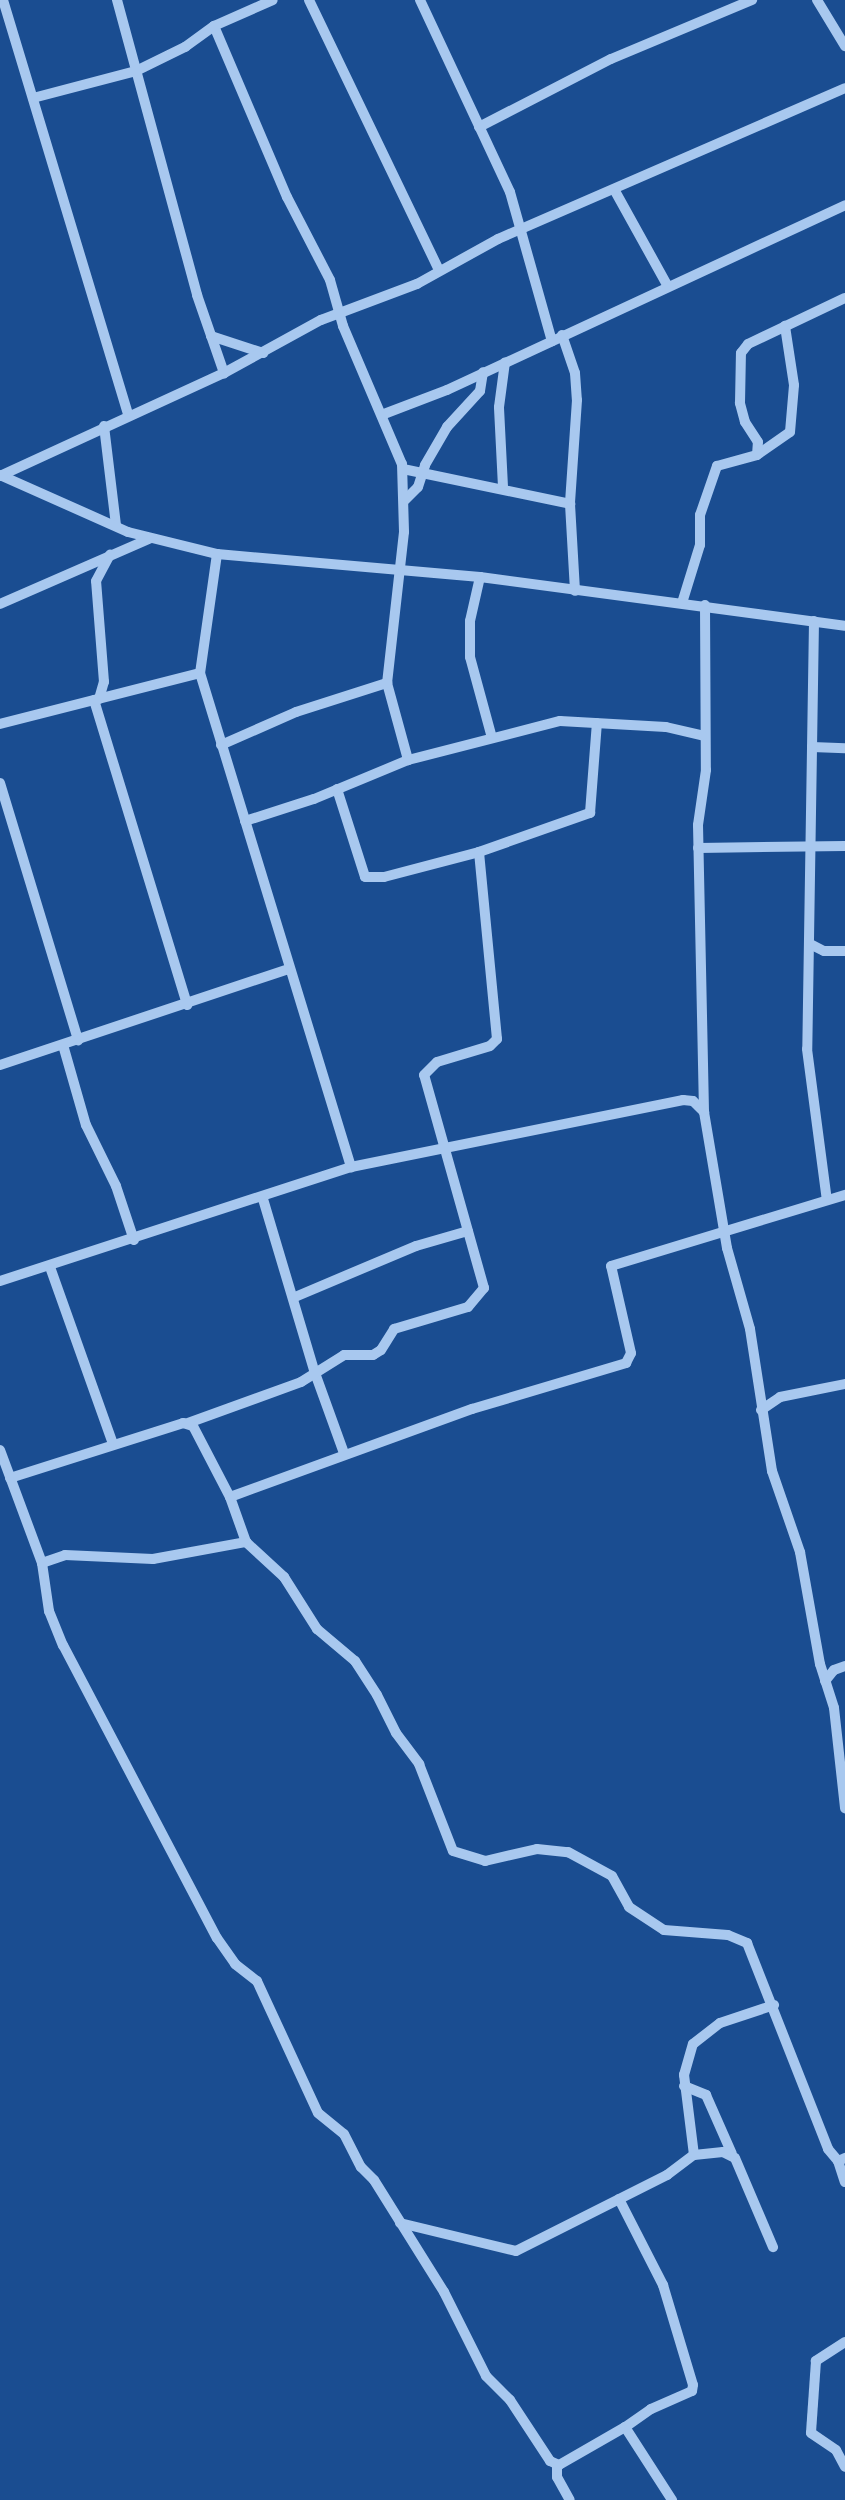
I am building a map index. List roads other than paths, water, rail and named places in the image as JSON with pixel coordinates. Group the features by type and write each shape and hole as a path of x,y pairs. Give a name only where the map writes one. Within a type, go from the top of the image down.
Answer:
{"street":[{"path":"4,0 128,415"},
{"path":"117,0 211,337 224,373"},
{"path":"33,98 136,71 185,47 214,26 274,0"},
{"path":"309,0 439,270"},
{"path":"420,0 523,229 552,341"},
{"path":"479,127 611,59 752,0"},
{"path":"817,0 845,46"},
{"path":"214,26 341,312 346,333 384,414 403,469 405,500 400,569 387,683 408,760"},
{"path":"845,88 523,229 439,270 417,284 341,312 279,340 263,353 224,373 0,475 149,539 217,554 480,577 575,591 705,605 845,626"},
{"path":"615,191 667,285"},
{"path":"384,414 552,341 667,285 845,205"},
{"path":"757,455 758,442 745,422 740,403 741,353 785,326 845,298"},
{"path":"832,304 845,309"},
{"path":"682,603 700,545 700,515 716,469 728,460 757,455 786,436 792,425 794,385 785,326"},
{"path":"562,335 575,373 577,400 570,504 575,591"},
{"path":"211,337 263,353"},
{"path":"503,487 499,407 505,362"},
{"path":"405,500 447,427 480,391 483,372"},
{"path":"104,426 116,525"},
{"path":"403,469 421,476 503,487 570,504"},
{"path":"0,604 149,539"},
{"path":"217,554 200,673 351,1167"},
{"path":"110,555 96,581 104,682 96,699 187,1005"},
{"path":"480,577 470,621 470,657 492,738"},
{"path":"705,605 702,736 706,770 701,785 698,848 704,1112 726,1230 750,1329 772,1471 800,1552 825,1681 834,1708 845,1808"},
{"path":"814,621 810,846 812,945 807,1049 827,1200"},
{"path":"0,724 200,673"},
{"path":"221,745 296,712 387,683"},
{"path":"245,821 337,789 408,760 560,721 666,727 702,736"},
{"path":"337,789 365,877 384,877 479,852 590,813 597,723"},
{"path":"812,747 845,748"},
{"path":"0,783 78,1041"},
{"path":"698,848 845,846"},
{"path":"10,1478 188,1423 314,1373 344,1356 373,1355 397,1327 468,1307 484,1288 442,1150 425,1071 437,1062 490,1046 498,1034 479,852"},
{"path":"812,945 824,951 845,951"},
{"path":"0,1065 289,969"},
{"path":"63,1045 86,1125 116,1186 134,1241"},
{"path":"0,1281 134,1241 351,1167 683,1100 693,1101 704,1112"},
{"path":"230,1497 323,1465 345,1453 402,1438 508,1397 626,1363 631,1353 611,1266 845,1195"},
{"path":"263,1199 295,1297 314,1373 345,1453"},
{"path":"295,1297 416,1246 468,1231"},
{"path":"50,1267 113,1444"},
{"path":"761,1410 783,1396 845,1384"},
{"path":"188,1423 230,1497 246,1542 284,1577 317,1629 355,1661 419,1764 453,1851 485,1861 550,1849 594,1864 612,1876 629,1907 664,1930 728,1935 747,1943 774,2005 820,2128 841,2159 845,2182"},
{"path":"0,1450 42,1563 49,1611 63,1644 220,1944 235,1964 257,1981 318,2112 344,2134 444,2292 486,2376 510,2399 545,2455 557,2466 557,2477 570,2500"},
{"path":"42,1563 65,1555 153,1559 246,1542"},
{"path":"825,1681 834,1670 845,1666"},
{"path":"694,2155 684,2086 690,2051 708,2029 774,2005"},
{"path":"684,2086 706,2095 773,2247"},
{"path":"400,2223 512,2252 619,2199 694,2155 732,2154"},
{"path":"557,2466 652,2409 692,2391 693,2385 663,2286 619,2199"},
{"path":"845,2342 816,2361 811,2434 836,2450 845,2467"},
{"path":"625,2427 672,2500"}]}
